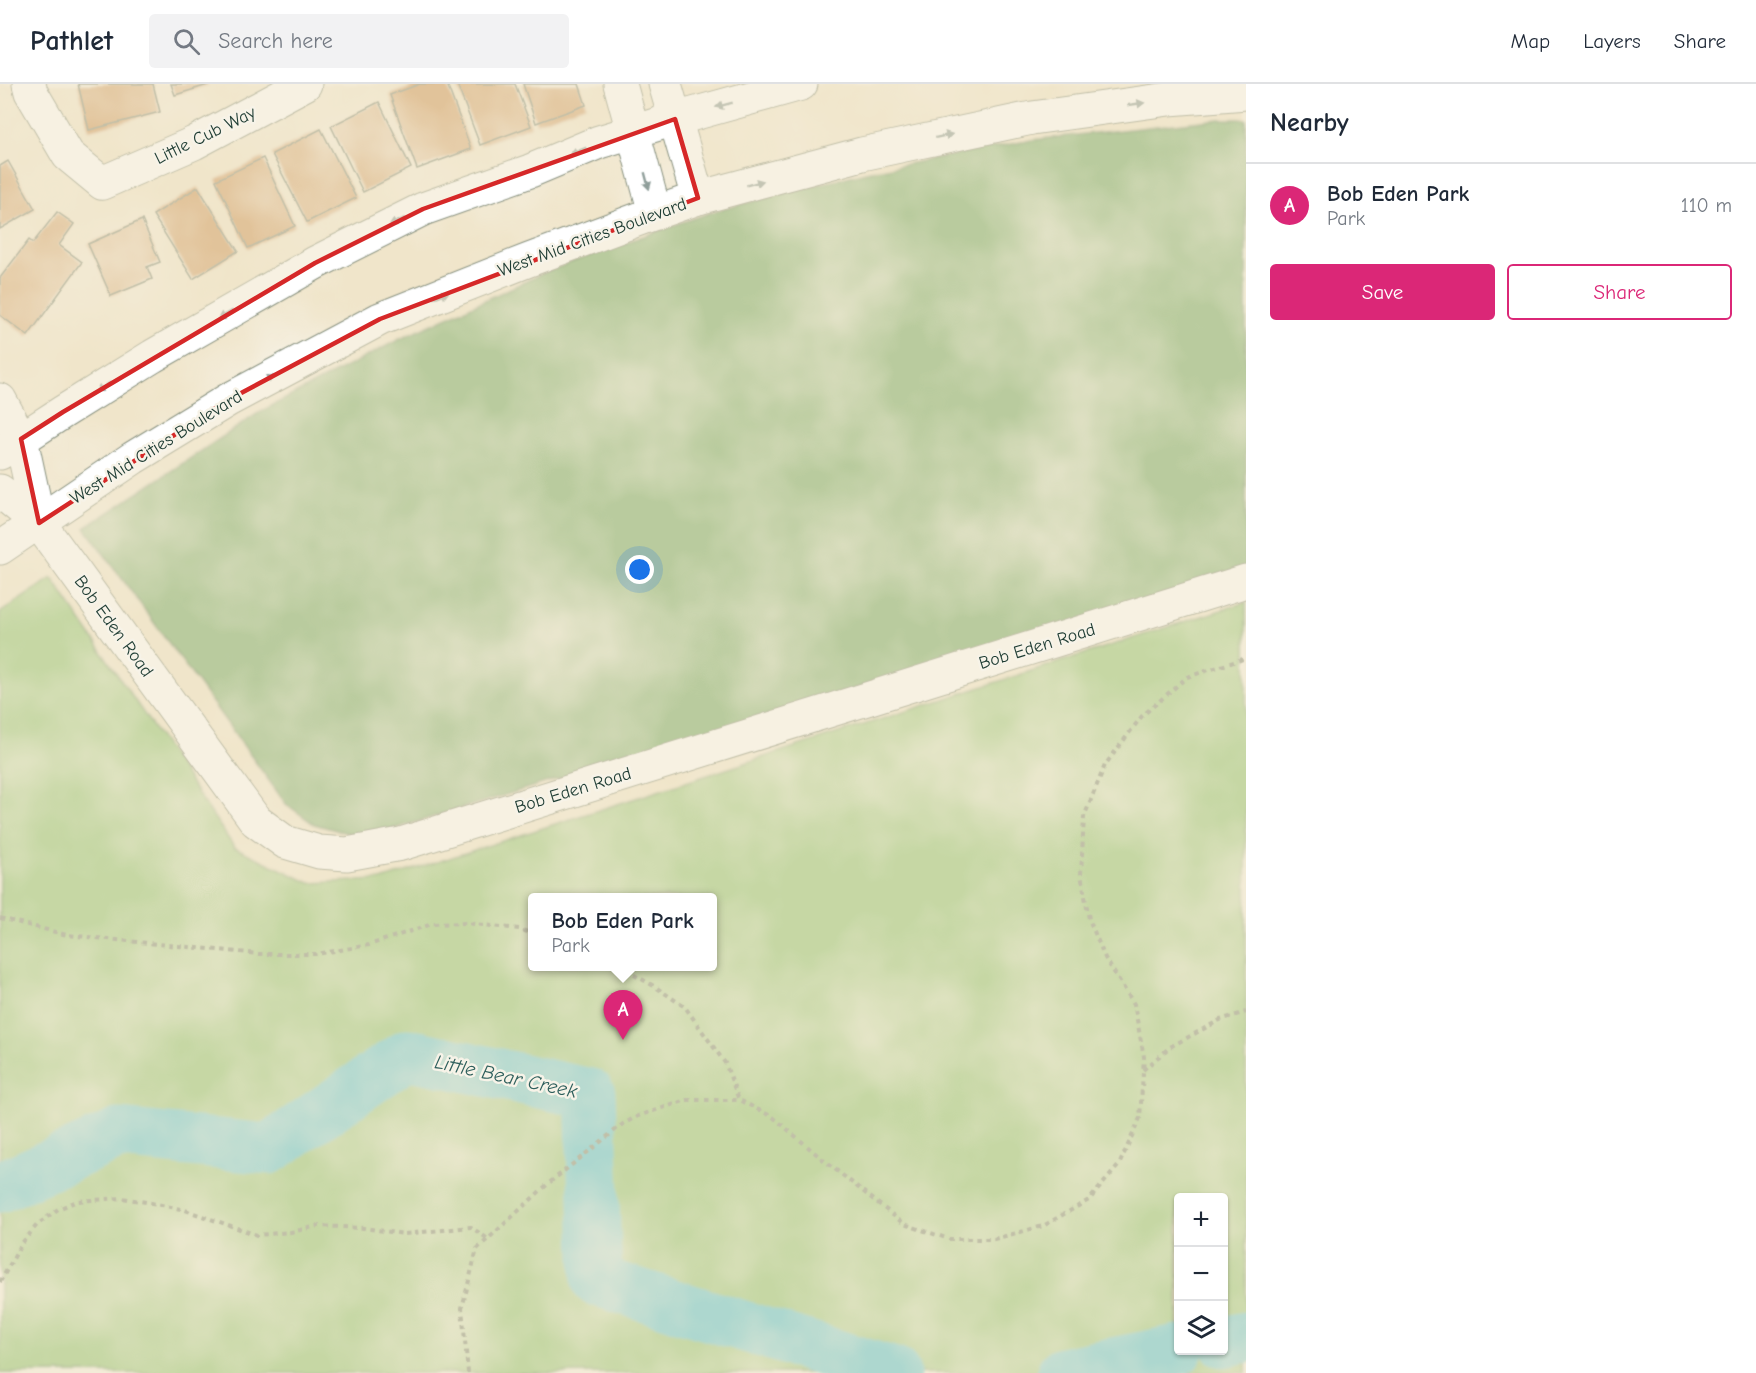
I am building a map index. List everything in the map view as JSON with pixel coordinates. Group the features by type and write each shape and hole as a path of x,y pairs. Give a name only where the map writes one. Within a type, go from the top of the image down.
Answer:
{"main road":[{"name":"Little Cub Way","path":"29,84 68,155 102,183 194,143 305,84"},
{"path":"620,84 655,213"},
{"path":"665,84 698,198"},
{"path":"10,446 163,350 315,263 423,209 530,171 599,142 675,118 801,84"},
{"name":"West Mid Cities Boulevard","path":"0,548 134,458 228,400 380,319 655,213 698,198 862,153 1032,118 1169,99 1246,93"},
{"path":"0,400 10,446 39,523"},
{"path":"0,491 39,523"},
{"name":"Bob Eden Road","path":"39,523 256,821 285,842 319,852 347,854 401,844 1246,581"}],"path":[{"path":"468,1373 462,1308 477,1249 549,1183 623,1124 638,1116 687,1100 739,1100 773,1117 904,1224 949,1239 994,1239 1043,1226 1089,1200 1119,1165 1140,1118 1144,1058 1134,1004 1106,958 1089,919 1081,874 1084,817 1106,765 1142,716 1187,677 1246,658"},
{"path":"0,918 67,935 260,954 316,954 369,945 432,924 466,923 519,929 528,932"},
{"path":"627,971 685,1007 725,1063 739,1100"},
{"path":"1143,1070 1170,1047 1220,1020 1246,1012"},
{"path":"0,1282 22,1243 37,1225 58,1209 77,1201 122,1198 158,1204 185,1210 257,1235 291,1232 318,1226 364,1228 404,1234 471,1227 488,1239"}],"highlighted area":[{"path":"675,119 698,198 380,319 228,400 39,523 21,439 63,412 315,263 423,209"}],"green space":[{"path":"1220,119 1246,119 1246,570 374,835 347,833 314,824 286,804 85,528 260,412 400,339 548,271 671,226 712,212 866,172 1032,140"},
{"path":"52,578 234,847 310,883 381,880 1246,602 1246,1373 0,1373 0,613"}],"building":[{"path":"78,84 153,84 160,112 89,130"},
{"path":"171,84 208,84 208,85 175,95"},
{"path":"420,84 447,84 471,149 417,169 390,95"},
{"path":"457,84 515,84 531,126 480,145"},
{"path":"523,84 579,84 586,105 536,123"},
{"path":"379,102 411,168 363,192 331,126"},
{"path":"321,129 356,198 307,222 272,154"},
{"path":"263,158 295,226 248,248 216,180"},
{"path":"8,161 35,209 0,229 0,166"},
{"path":"198,187 238,251 193,279 153,215"},
{"path":"57,212 74,224 59,245 82,262 28,336 0,315 0,278 29,240 33,243"},
{"path":"142,220 160,262 147,267 152,279 111,296 88,244"}],"waterway":[{"name":"Little Bear Creek","path":"0,1187 119,1134 269,1149 408,1054 590,1094 597,1281 895,1373"},
{"name":"Little Bear Creek","path":"1228,1341 1246,1337"},
{"name":"Little Bear Creek","path":"1062,1373 1174,1351"}],"place":[{"name":"Bob Eden Park","path":"623,1040"}]}
